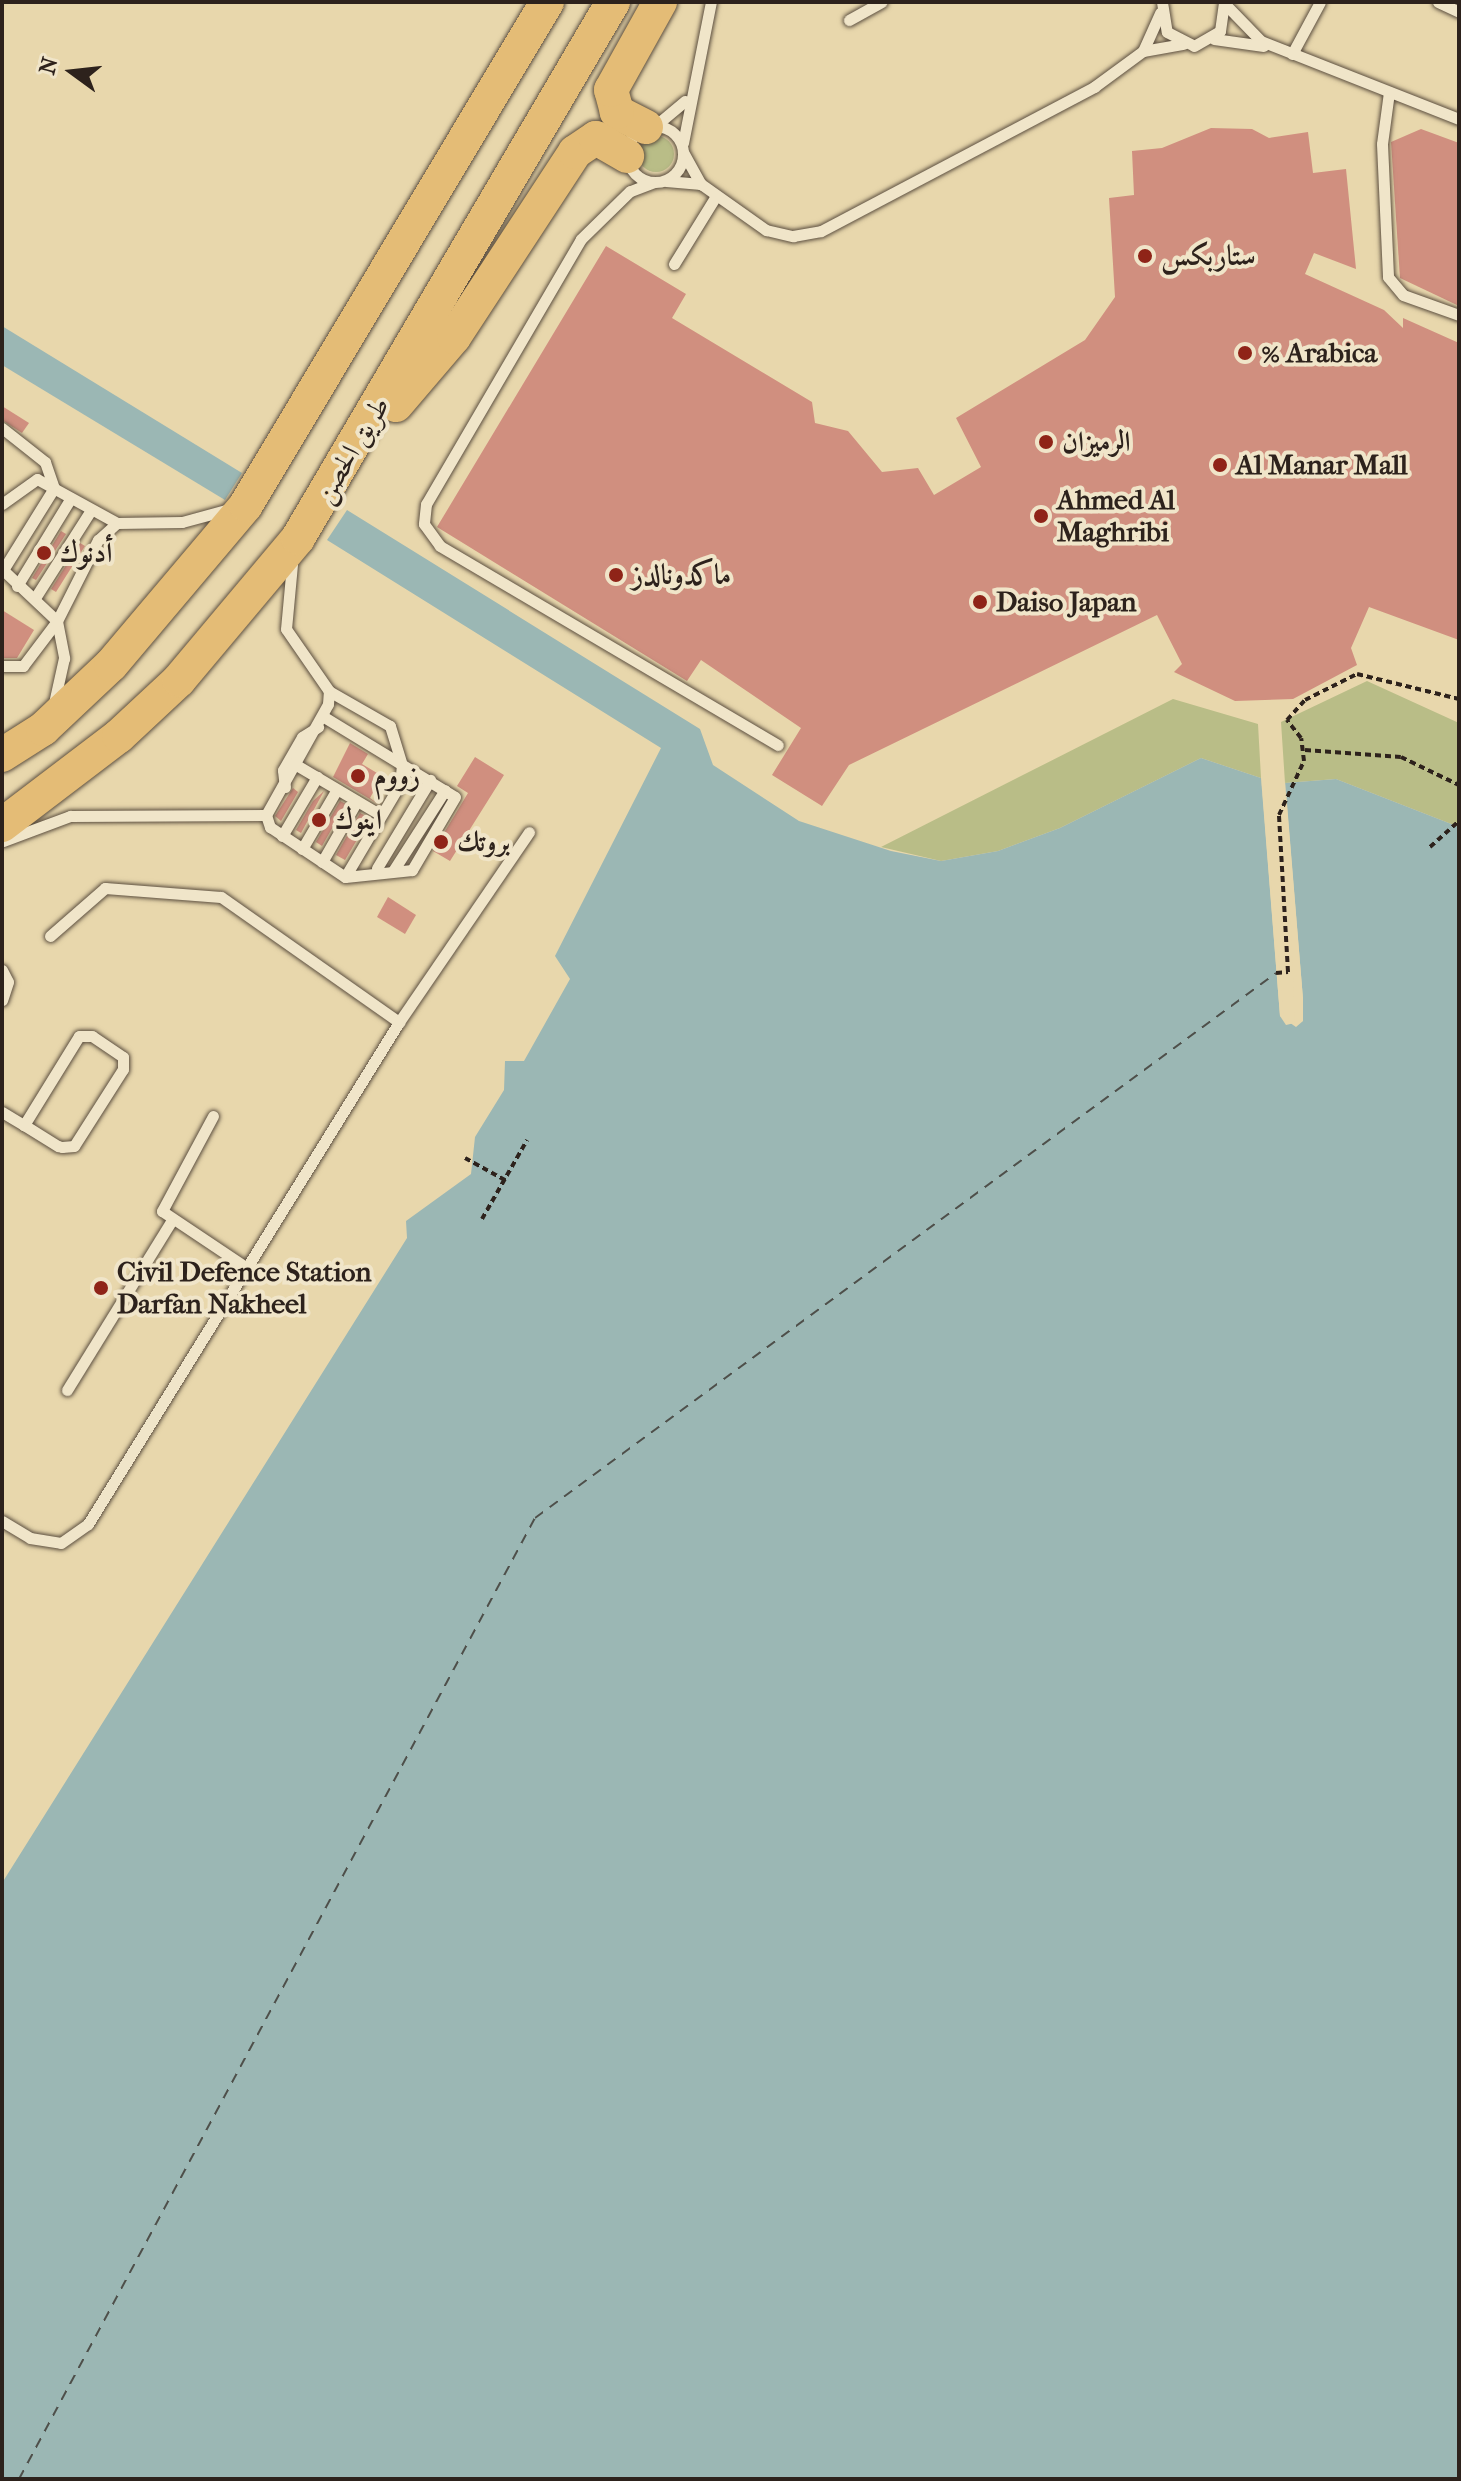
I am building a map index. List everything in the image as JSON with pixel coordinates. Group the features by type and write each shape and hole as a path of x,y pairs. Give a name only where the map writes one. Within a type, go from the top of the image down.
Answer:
{"main road":[{"path":"2,755 43,729 175,596 246,505 547,2"},
{"path":"473,248 496,168 594,2"},
{"name":"طريق الحصن","path":"2,825 119,736 179,680 298,538 473,248 613,2"},
{"path":"650,127 617,112 611,90 660,2"},
{"path":"360,437 437,360 582,143 610,140 628,160"}],"lane":[{"path":"711,2 686,101 683,150 676,173 621,200 574,250 426,504 424,524 440,546 778,745"},
{"path":"849,20 881,2"},
{"path":"1224,2 1273,47"},
{"path":"1214,39 1225,22 1224,2"},
{"path":"1292,54 1320,2"},
{"path":"1438,2 1459,12"},
{"path":"1161,7 1167,32 1183,44"},
{"path":"1143,51 1161,7"},
{"path":"650,127 672,131 701,184 716,196 766,230 793,236 821,231 1094,87 1143,51 1214,39 1273,47 1459,119"},
{"path":"1389,92 1382,131 1388,277 1403,295 1459,315"},
{"path":"621,200 628,160 650,127 686,101"},
{"path":"628,160 658,182 701,184"},
{"path":"674,264 716,196"},
{"path":"2,428 45,462 54,488"},
{"path":"3,501 25,481 54,488 117,523 182,522 246,505"},
{"path":"43,729 64,658 57,621 35,598 17,586 3,569 54,488"},
{"path":"17,586 71,498"},
{"path":"35,598 91,510"},
{"path":"2,666 23,666 57,621 93,547 117,523"},
{"path":"298,538 286,629 329,691 390,726 402,765 381,815 345,877"},
{"path":"266,815 298,766 321,722 329,691"},
{"path":"266,815 282,836 345,877 377,868 393,871 418,863 454,803 445,790 430,780 321,722"},
{"path":"285,787 283,770 302,737 321,722"},
{"path":"298,766 381,815"},
{"path":"282,836 317,777"},
{"path":"377,868 430,780"},
{"path":"302,849 337,789"},
{"path":"322,862 357,801"},
{"path":"2,841 70,816 266,815"},
{"path":"2,1521 30,1538 61,1543 88,1524 399,1022 529,832"},
{"path":"50,936 105,888 221,897 399,1022"},
{"path":"2,970 8,982 2,1000"},
{"path":"2,1112 24,1125 62,1147 74,1146 123,1069 123,1057 92,1036 79,1036 24,1125"},
{"path":"213,1116 164,1200 172,1220 247,1268"},
{"path":"67,1390 172,1220"}],"path":[{"path":"1276,973 1288,972 1279,815 1302,773 1304,750 1287,720 1305,700 1357,674 1459,699"},
{"path":"1304,750 1401,757 1459,785"},
{"path":"1430,847 1459,821"},
{"path":"482,1219 527,1140"},
{"path":"465,1158 505,1180"}],"green space":[{"path":"656,136 669,141 674,154 669,167 656,172 643,167 638,154 643,141"},
{"path":"1367,681 1459,723 1459,827 1336,779 1285,783 1281,722"},
{"path":"1173,699 1258,724 1261,778 1201,758 1060,828 998,851 941,861 881,847"}],"water":[{"path":"2,326 242,473 225,500 2,365"},
{"path":"347,510 700,729 713,765 799,821 891,851 941,861 998,851 1060,828 1201,758 1261,778 1280,1016 1286,1025 1303,1021 1303,999 1285,783 1336,779 1459,827 1459,2479 2,2479 2,1883 407,1238 406,1221 471,1174 475,1137 504,1090 505,1061 524,1061 570,979 555,956 661,748 327,540"}],"pier":[{"path":"1261,774 1284,1015 1295,1023 1285,779 1303,999 1303,1021 1296,1027 1280,1016"}],"building":[{"name":"Al Manar Mall","path":"1211,128 1252,129 1269,138 1308,132 1313,173 1346,169 1356,269 1314,253 1305,274 1384,310 1403,328 1403,318 1459,343 1459,640 1369,607 1351,648 1357,665 1293,699 1235,701 1174,672 1182,664 1157,615 849,765 822,806 772,775 801,728 701,660 687,681 437,527 606,246 686,294 672,318 812,402 815,423 848,431 882,472 918,468 934,495 981,467 956,418 1085,340 1115,297 1109,198 1134,195 1132,151 1162,148"},
{"path":"1421,129 1459,143 1459,306 1400,278 1391,142"},
{"path":"2,406 29,423 22,433 2,420"},
{"path":"61,531 66,534 36,580 32,578"},
{"path":"80,543 85,546 56,592 51,589"},
{"path":"2,610 34,630 17,658 2,658"},
{"name":"زووم","path":"350,743 368,754 362,764 382,776 370,798 378,804 333,777"},
{"path":"475,757 504,775 450,861 433,851 468,793 457,786"},
{"path":"293,788 298,792 281,821 275,816"},
{"path":"324,791 301,833 296,830 313,801"},
{"path":"340,801 346,804 322,846 316,842"},
{"path":"360,813 370,818 345,860 336,855"},
{"path":"388,897 416,915 405,934 377,917"}],"ferry route":[{"path":"19,2479 535,1518 1276,973"}],"place":[{"name":"ستاربكس","path":"1145,256"},
{"name":"% Arabica","path":"1245,353"},
{"name":"الرميزان","path":"1046,442"},
{"name":"Al Manar Mall","path":"1220,465"},
{"name":"Ahmed Al Maghribi","path":"1041,516"},
{"name":"أدنوك","path":"44,553"},
{"name":"ماكدونالدز","path":"616,575"},
{"name":"Daiso Japan","path":"980,602"},
{"name":"زووم","path":"358,776"},
{"name":"اينوك","path":"319,820"},
{"name":"بروتك","path":"441,842"},
{"name":"Civil Defence Station Darfan Nakheel","path":"101,1288"}]}
